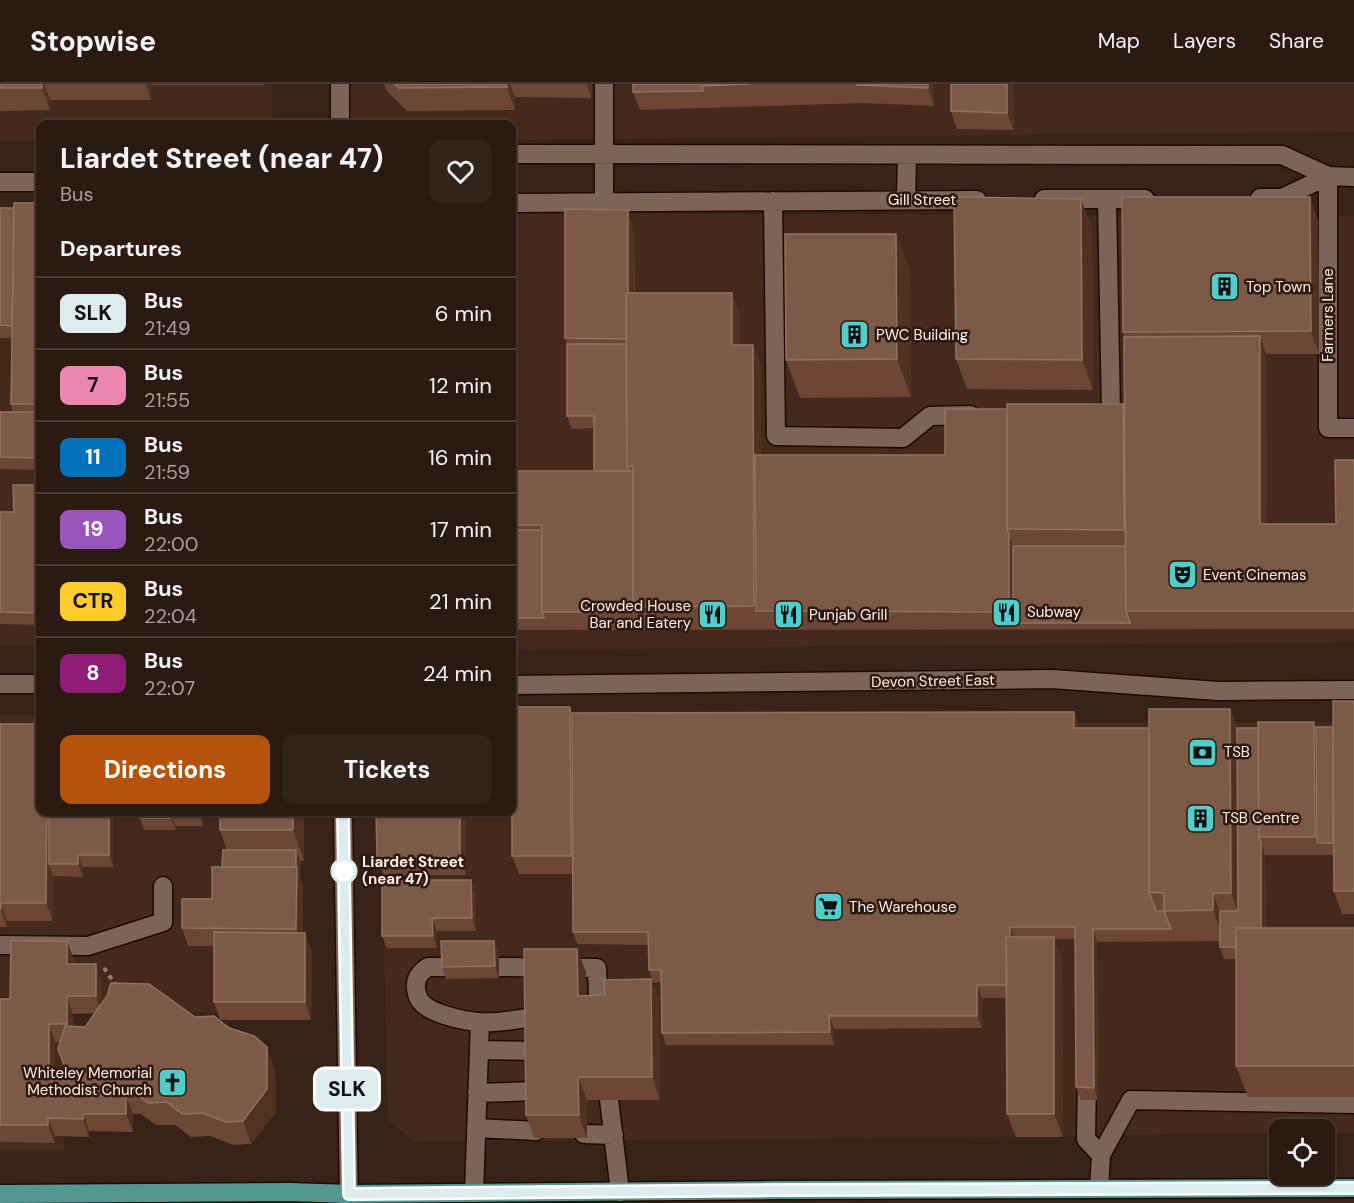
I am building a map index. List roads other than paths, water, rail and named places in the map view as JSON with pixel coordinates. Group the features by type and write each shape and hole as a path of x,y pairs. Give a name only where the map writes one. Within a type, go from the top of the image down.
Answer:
{"main road":[{"path":"0,1194 290,1192 349,1199 474,1193 1354,1188"}],"street":[{"path":"340,84 340,120"},
{"path":"604,84 604,202"},
{"path":"516,154 1282,155 1328,176 1354,177"},
{"path":"906,200 907,155"},
{"path":"1247,198 1282,198 1328,176"},
{"name":"Farmers Lane","path":"1328,176 1328,428 1354,428"},
{"path":"0,182 36,182"},
{"path":"1077,414 1111,413 1107,199"},
{"path":"1024,200 1165,199"},
{"name":"Gill Street","path":"516,203 989,200"},
{"path":"773,201 776,436 903,438 930,416 987,415"},
{"name":"Devon Street East","path":"516,685 1052,679 1218,691 1354,690"},
{"path":"0,684 36,684"},
{"path":"343,816 349,1199"},
{"path":"0,945 88,945 163,922 164,886"},
{"path":"447,967 428,967 418,976 416,989 421,1002 433,1010 480,1022 535,1017"},
{"path":"498,967 597,968 599,1015"},
{"path":"474,1193 480,1022"},
{"path":"479,1050 535,1051"},
{"path":"1087,1065 1086,1138 1101,1155"},
{"path":"477,1092 536,1091"},
{"path":"609,1099 620,1192"},
{"path":"1099,1189 1101,1155 1131,1100 1354,1104"},
{"path":"476,1128 536,1131"},
{"path":"584,1134 614,1136"}],"place":[{"name":"Top Town","path":"1225,287"},
{"name":"PWC Building","path":"855,335"},
{"name":"Event Cinemas","path":"1182,575"},
{"name":"Subway","path":"1006,612"},
{"name":"Crowded House Bar and Eatery","path":"712,615"},
{"name":"Punjab Grill","path":"788,615"},
{"name":"TSB","path":"1203,752"},
{"name":"TSB Centre","path":"1201,818"},
{"name":"Liardet Street (near 47)","path":"344,871"},
{"name":"The Warehouse","path":"828,907"},
{"name":"Whiteley Memorial Methodist Church","path":"173,1082"}]}
